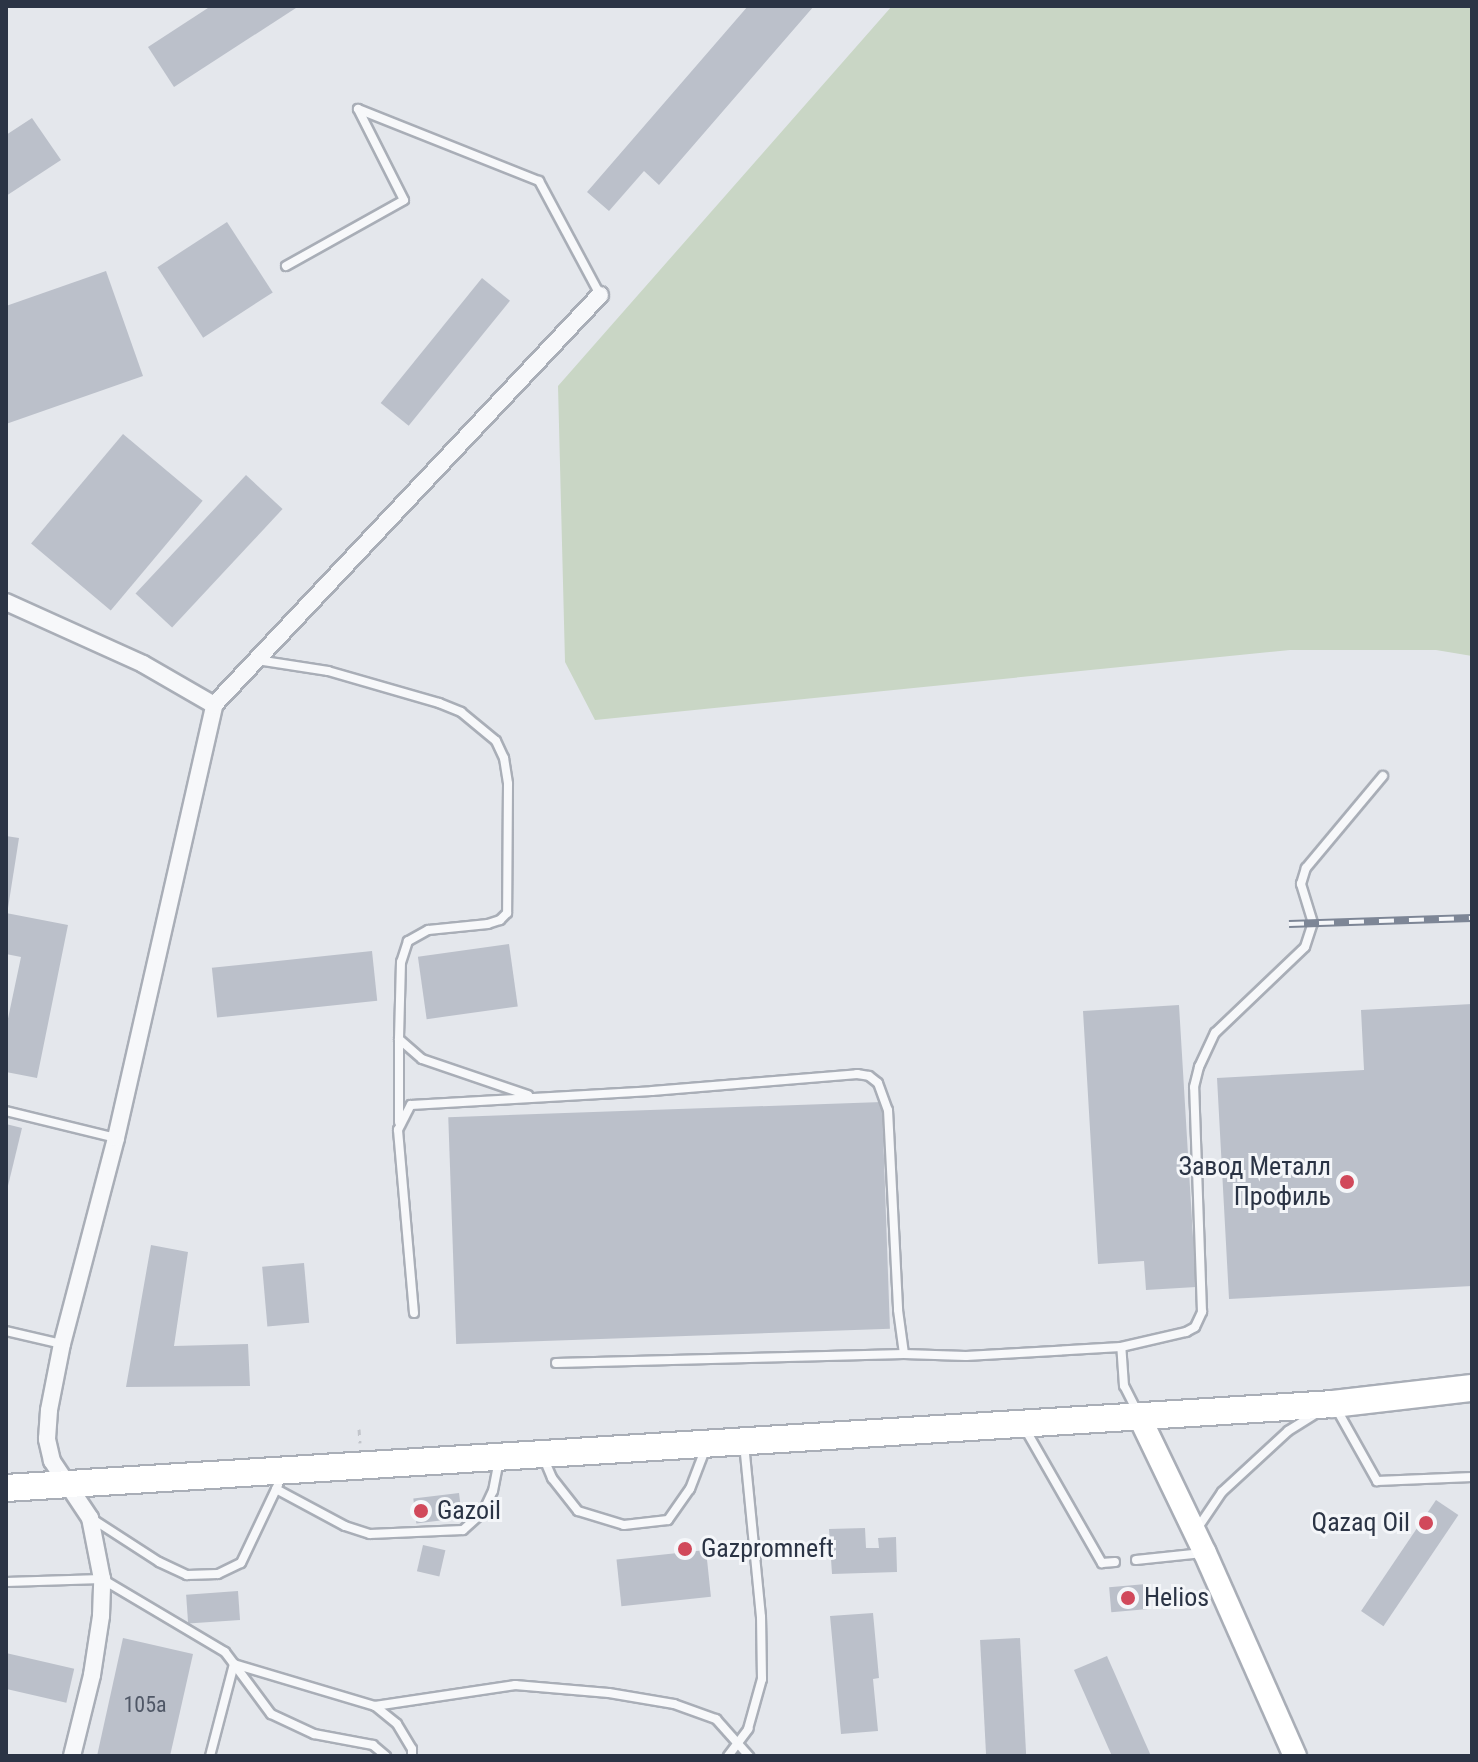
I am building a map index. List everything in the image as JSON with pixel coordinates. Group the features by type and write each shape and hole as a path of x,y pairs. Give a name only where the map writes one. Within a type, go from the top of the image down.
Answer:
{"main road":[{"path":"6,1488 66,1483 280,1479 500,1454 1333,1404 1472,1388"},
{"path":"1333,1404 1472,1408"}],"street":[{"path":"72,1756 92,1675 101,1616 102,1579 90,1518 52,1461 47,1439 62,1344 116,1138 214,705 600,295"},
{"path":"6,602 143,664 214,705"},
{"path":"1139,1416 1195,1531 1295,1756"}],"lane":[{"path":"286,266 404,200 358,109 539,181 600,295"},
{"path":"254,660 328,671 439,703 482,727 496,741 504,758 508,784 507,913 500,920 488,924 428,930 408,941 401,962 399,1122 414,1313"},
{"path":"556,1363 904,1354 966,1356 1121,1347 1186,1332 1199,1322 1202,1312 1194,1087 1199,1067 1215,1033 1305,947 1313,923 1301,884 1306,868 1383,776"},
{"path":"399,1039 422,1059 532,1097"},
{"path":"399,1122 411,1105 419,1102 869,1076 883,1090 888,1110 898,1310 904,1354"},
{"path":"6,1111 116,1138"},
{"path":"6,1331 62,1344"},
{"path":"1121,1347 1124,1386 1139,1416"},
{"path":"1195,1531 1222,1492 1288,1431 1333,1404 1377,1481 1472,1477"},
{"path":"1021,1423 1102,1563 1115,1562"},
{"path":"728,1756 739,1743 756,1711 762,1679 761,1617 744,1440"},
{"path":"541,1452 552,1478 578,1511 624,1525 668,1520 690,1489 708,1442"},
{"path":"90,1518 159,1562 187,1575 218,1574 241,1563 280,1479 345,1526 370,1534 463,1530 483,1512 493,1491 500,1454"},
{"path":"1136,1560 1205,1553"},
{"path":"6,1582 102,1579 225,1652 271,1714 314,1734 373,1745 386,1756"},
{"path":"234,1664 375,1706 397,1724 412,1749 412,1756"},
{"path":"210,1756 234,1664"},
{"path":"375,1706 515,1685 609,1693 674,1704 716,1719 749,1756"}],"green space":[{"path":"892,6 1472,6 1472,656 1436,650 1290,650 595,720 565,662 558,386"}],"building":[{"path":"211,6 299,6 174,87 148,47"},
{"path":"748,6 814,6 659,185 644,171 609,211 587,192"},
{"path":"32,118 61,160 6,196 6,135"},
{"path":"227,222 273,292 203,338 157,267"},
{"path":"106,271 143,376 6,424 6,306"},
{"path":"482,278 510,301 409,426 381,403"},
{"path":"123,434 203,501 111,610 31,544"},
{"path":"246,475 283,509 172,628 136,593"},
{"path":"6,836 19,838 8,908 6,908"},
{"path":"6,913 68,925 37,1078 6,1072 6,1028 21,957 6,954"},
{"path":"509,944 518,1006 427,1019 418,957"},
{"path":"372,951 377,1001 217,1018 212,968"},
{"name":"Завод Металл Профиль","path":"1472,1004 1472,1286 1229,1299 1217,1078 1364,1070 1361,1010"},
{"path":"1179,1005 1196,1287 1146,1290 1144,1261 1098,1264 1083,1011"},
{"path":"882,1102 890,1329 456,1344 448,1117"},
{"path":"6,1124 22,1128 7,1190 6,1190"},
{"path":"151,1245 188,1252 174,1346 248,1344 250,1386 126,1387"},
{"path":"304,1263 309,1323 267,1326 262,1267"},
{"path":"459,1493 462,1518 416,1523 413,1499"},
{"path":"1436,1500 1458,1515 1383,1626 1361,1611"},
{"path":"865,1528 866,1548 879,1548 878,1538 896,1537 897,1572 832,1574 829,1529"},
{"path":"423,1545 445,1550 439,1576 417,1571"},
{"path":"706,1550 711,1597 621,1606 616,1559"},
{"name":"Helios","path":"1146,1584 1148,1609 1111,1612 1109,1587"},
{"path":"238,1591 240,1620 188,1624 186,1595"},
{"path":"873,1613 879,1678 873,1679 878,1731 841,1734 830,1616"},
{"path":"123,1638 193,1654 170,1756 97,1756"},
{"path":"1020,1638 1026,1756 986,1756 980,1640"},
{"path":"6,1653 74,1669 66,1703 6,1689"},
{"path":"1107,1656 1151,1756 1112,1756 1074,1670"}],"railway":[{"path":"1289,924 1472,918"}],"place":[{"name":"Завод Металл Профиль","path":"1347,1182"},
{"name":"Gazoil","path":"421,1511"},
{"name":"Qazaq Oil","path":"1426,1523"},
{"name":"Gazpromneft","path":"685,1549"},
{"name":"Helios","path":"1128,1598"}]}
